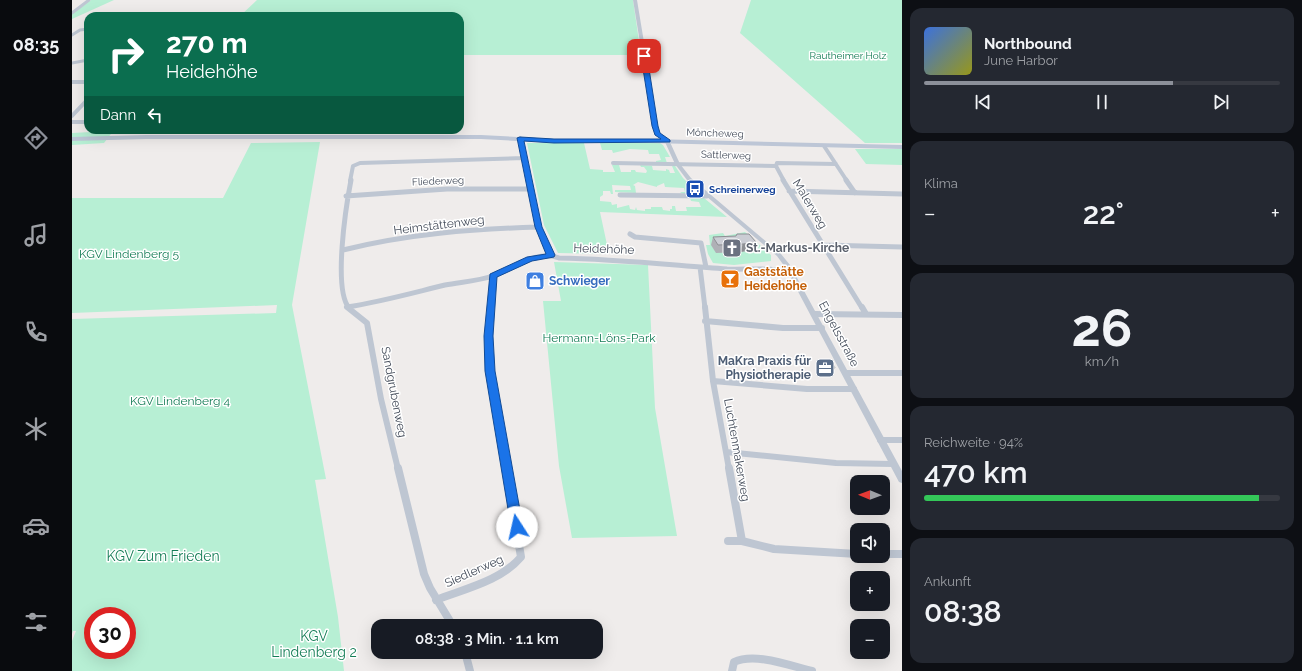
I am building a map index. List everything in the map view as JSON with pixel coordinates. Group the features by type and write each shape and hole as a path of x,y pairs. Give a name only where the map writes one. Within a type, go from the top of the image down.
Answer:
{"main road":[{"name":"Möncheweg","path":"72,139 161,137 474,137 520,138 554,141 667,141 902,147"}],"street":[{"path":"72,13 89,0"},
{"name":"Engelsstraße","path":"635,0 657,134 667,141 678,164 689,179 707,196 779,255 794,275 902,479"},
{"path":"72,35 80,30 84,30"},
{"path":"72,67 74,63 84,61"},
{"path":"72,82 84,82"},
{"path":"72,116 84,104"},
{"path":"72,122 84,122"},
{"path":"520,138 538,227 551,255"},
{"path":"824,146 855,192"},
{"path":"347,307 341,290 342,241 346,196 352,169 355,165 360,163 524,158"},
{"name":"Sattlerweg","path":"612,163 776,166 777,163 780,162 836,164"},
{"name":"Malerweg","path":"776,166 866,314"},
{"name":"Fliederweg","path":"346,196 447,189 531,189"},
{"path":"790,191 902,194"},
{"path":"620,196 707,196"},
{"name":"Heimstättenweg","path":"343,250 374,243 429,235 482,229 538,227"},
{"name":"Luchtenmakerweg","path":"630,234 635,237 701,243 705,321 713,381 742,541"},
{"path":"823,245 902,247"},
{"name":"Heidehöhe","path":"347,307 369,304 446,285 493,276 530,259 551,255 559,258 612,259 703,267 782,270 794,275"},
{"name":"Siedlerweg","path":"436,600 494,577 515,564 521,557 490,371 488,336 493,276"},
{"name":"Sandgrubenweg","path":"347,307 367,322 381,399 424,574 436,600 448,619"},
{"path":"815,314 902,315"},
{"path":"705,321 783,328 822,328"},
{"path":"846,373 902,373"},
{"path":"713,381 807,389 854,389"},
{"path":"880,440 902,440"},
{"path":"726,452 836,463 894,464"},
{"path":"728,541 742,541 774,549 850,554"},
{"path":"890,554 902,554"},
{"path":"732,671 734,662 740,658 758,659 785,668 812,671"},
{"path":"467,659 470,671"}],"green space":[{"path":"91,0 114,0 87,12 84,12 84,14 72,19 72,14"},
{"path":"257,0 633,0 641,55 464,55 464,12 244,12"},
{"name":"Rautheimer Holz","path":"751,0 902,0 902,143 865,143 740,33"},
{"path":"72,133 111,134 104,143 72,145"},
{"path":"320,142 292,305 326,479 315,480 338,617 344,671 72,671 72,641 76,631 73,631 72,634 72,319 276,313 277,305 72,313 72,198 223,198 251,143"},
{"path":"527,143 584,143 590,169 603,170 603,172 615,172 612,165 619,165 621,172 631,172 631,170 635,170 636,172 646,173 647,171 644,167 641,167 640,165 658,166 652,166 653,170 666,171 666,169 669,170 670,173 675,173 672,166 675,166 683,178 699,194 683,194 680,192 685,192 684,188 665,187 664,183 657,187 638,182 633,185 635,186 636,193 615,192 615,190 631,190 630,186 612,185 613,194 611,194 610,191 603,191 600,201 611,202 612,205 617,204 617,208 629,205 630,209 635,210 636,207 637,210 645,211 645,209 651,209 651,207 662,207 663,210 670,211 672,206 675,206 676,211 687,211 686,207 701,207 699,202 691,201 690,198 704,198 727,217 600,212 609,254 558,253 544,225"},
{"path":"600,143 660,143 663,145 670,157 665,157 667,163 656,163 656,161 661,160 659,154 649,154 648,150 630,149 613,153 612,150 602,150"},
{"path":"855,149 902,149 902,165 866,164"},
{"path":"745,232 771,255 771,261 734,265 713,263 708,254 706,245 710,245 709,235 723,233 725,236"},
{"name":"Hermann-Löns-Park","path":"554,262 648,265 655,408 677,536 572,538 559,466 543,301 561,301"}],"building":[{"path":"737,234 749,234 756,242 718,245 713,237 736,236"},
{"path":"820,360 831,360 835,368 824,368"}],"place":[{"name":"Schreinerweg","path":"695,189"},
{"name":"St.-Markus-Kirche","path":"732,248"},
{"name":"Gaststätte Heidehöhe","path":"730,279"},
{"name":"Schwieger","path":"535,281"},
{"name":"MaKra Praxis für Physiotherapie","path":"825,368"}],"route":[{"path":"517,527 488,354 493,276 530,259 551,255 548,253 538,227 520,138 554,141 667,141 657,134 644,56"}],"park label":[{"name":"KGV Lindenberg 5","path":"129,254"},
{"name":"KGV Lindenberg 4","path":"180,401"},
{"name":"KGV Zum Frieden","path":"163,556"},
{"name":"KGV Lindenberg 2","path":"314,644"}]}
